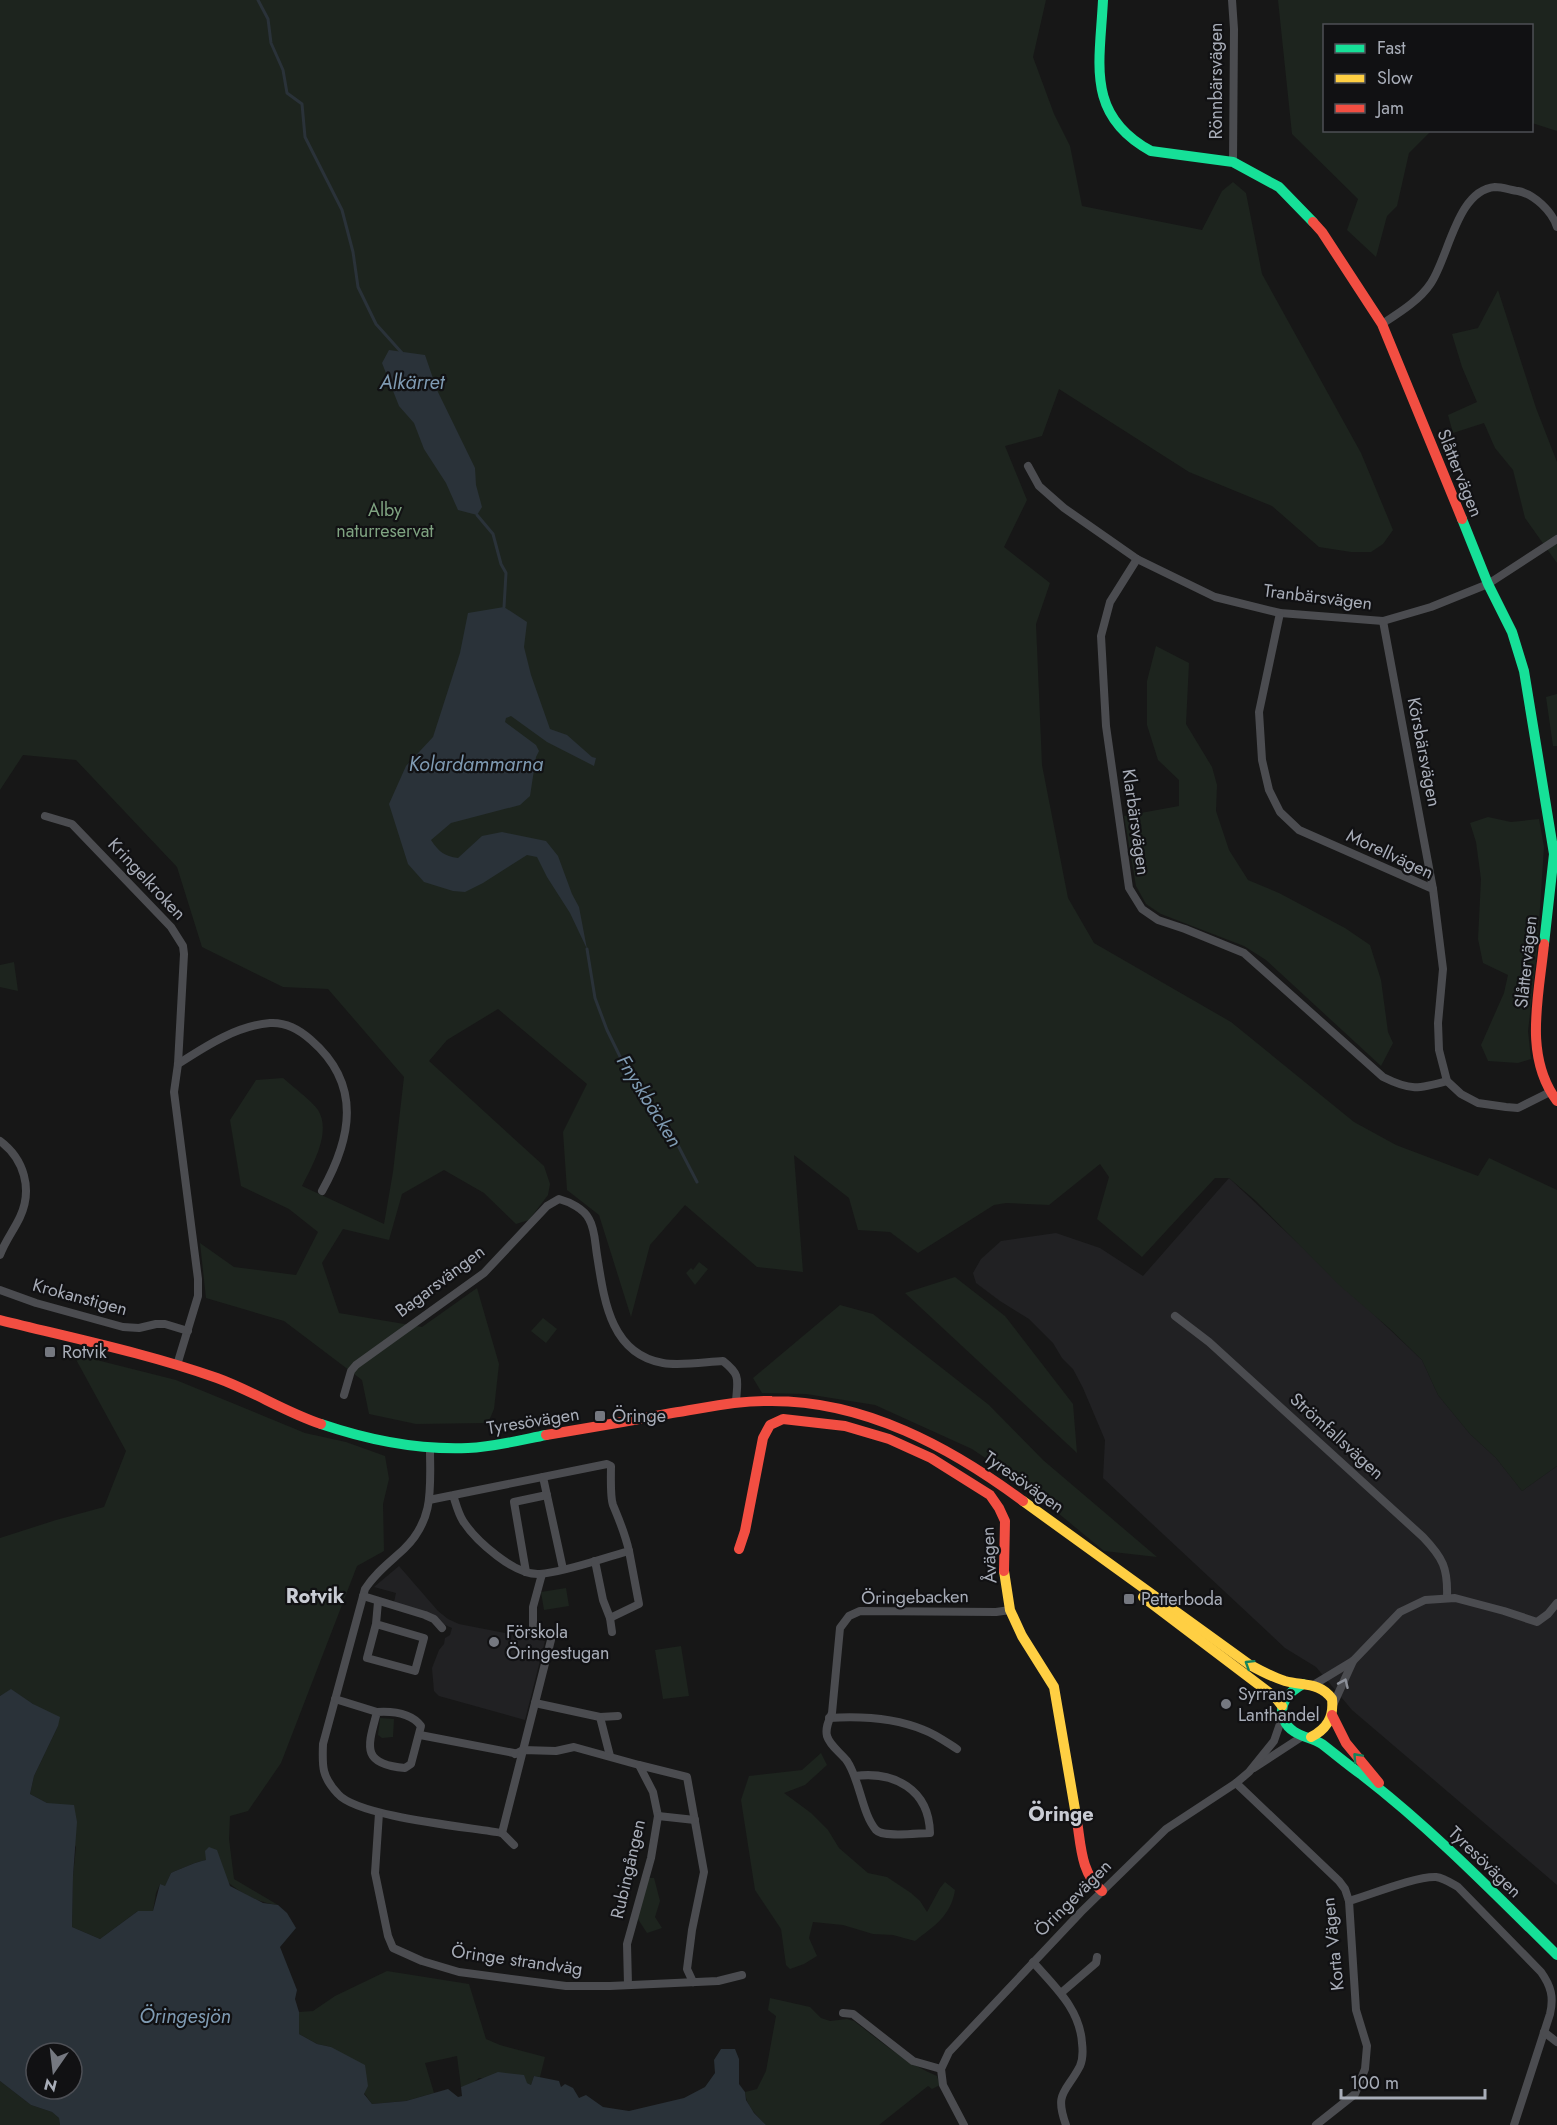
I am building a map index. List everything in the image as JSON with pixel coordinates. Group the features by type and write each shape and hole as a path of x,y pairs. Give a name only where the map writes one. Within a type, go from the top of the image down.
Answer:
{"main road":[{"name":"Slåttervägen","path":"1103,0 1100,89 1106,107 1117,124 1140,145 1151,151 1233,162 1279,187 1322,232 1382,324 1488,584 1512,633 1524,671 1555,854 1535,1032 1536,1059 1553,1097"},
{"name":"Tyresövägen","path":"0,1320 177,1365 233,1384 317,1423 377,1441 430,1448 469,1448 736,1403 786,1401 832,1407 870,1416 901,1427 940,1447 1012,1491 1232,1654 1263,1673 1286,1681 1315,1684 1328,1692 1338,1732 1345,1745 1388,1795"},
{"name":"Åvägen","path":"739,1549 764,1438 770,1425 783,1419 845,1426 889,1439 931,1458 990,1495 1005,1521 1004,1568 1010,1610 1054,1687 1085,1868 1092,1883 1102,1891"},
{"name":"Tyresövägen","path":"1086,1548 1115,1576 1275,1697 1290,1729 1307,1736 1388,1795 1435,1835 1557,1954"},
{"path":"1282,1711 1289,1692 1303,1684"},
{"path":"1307,1736 1324,1730 1332,1710"}],"street":[{"name":"Rönnbärsvägen","path":"1232,0 1234,29 1233,162"},
{"path":"1382,324 1404,310 1431,284 1448,248 1461,212 1479,192 1495,187 1523,192 1542,204 1557,227"},
{"name":"Tranbärsvägen","path":"1028,466 1039,486 1064,508 1137,559 1215,597 1280,613 1383,621 1431,607 1488,584 1557,539"},
{"name":"Klarbärsvägen","path":"1137,559 1110,602 1101,636 1106,726 1129,888 1142,909 1158,920 1244,953 1383,1077 1400,1086 1419,1089 1447,1081"},
{"name":"Morellvägen","path":"1280,613 1259,712 1262,760 1269,790 1280,812 1299,830 1433,889 1443,969 1438,1023 1439,1050 1447,1081"},
{"name":"Körsbärsvägen","path":"1383,621 1433,889"},
{"name":"Kringelkroken","path":"45,816 72,824 171,927 183,946 178,1064 174,1092 198,1279 198,1296 177,1365"},
{"path":"178,1064 231,1033 270,1023 289,1026 314,1042 328,1058 339,1079 348,1114 342,1149 322,1191"},
{"path":"1447,1081 1461,1094 1478,1103 1518,1108 1553,1097"},
{"path":"0,1141 14,1154 21,1165 26,1192 20,1217 4,1243 0,1255"},
{"name":"Bagarsvängen","path":"344,1395 351,1371 356,1365 484,1273 547,1206 560,1199 568,1201 589,1218 609,1309 614,1326 624,1343 642,1356 664,1364 723,1361 733,1369 737,1376 736,1403"},
{"name":"Krokanstigen","path":"0,1290 36,1303 123,1327 139,1328 165,1324 188,1330"},
{"name":"Strömfallsvägen","path":"1175,1316 1209,1342 1438,1553 1446,1568 1447,1597"},
{"path":"430,1448 429,1500 426,1518 416,1536 376,1574 365,1589 323,1744 322,1768 339,1796 351,1804 379,1813 502,1833 514,1845"},
{"path":"429,1500 607,1464 611,1466 613,1504 626,1533 639,1604 610,1618"},
{"path":"543,1477 563,1569"},
{"path":"453,1495 462,1519 471,1532 485,1546 512,1566 526,1572 542,1574 629,1551"},
{"path":"526,1572 514,1502 548,1495"},
{"path":"595,1561 612,1632"},
{"path":"532,1633 533,1607 542,1574"},
{"path":"363,1596 425,1614 434,1619 442,1628"},
{"path":"1315,1684 1353,1661 1400,1612 1425,1600 1447,1597 1537,1622 1557,1603"},
{"path":"376,1624 424,1638 416,1671 367,1658 376,1624 378,1602"},
{"name":"Öringebacken","path":"855,1776 870,1774 899,1780 921,1800 928,1814 930,1833 893,1834 876,1831 864,1806 855,1776 847,1761 833,1747 827,1735 840,1628 849,1616 860,1611 996,1612 1010,1610"},
{"path":"502,1833 520,1753 552,1636"},
{"path":"1332,1710 1353,1661"},
{"path":"335,1699 378,1712 414,1718 421,1726 420,1735 411,1764 405,1768 383,1763 371,1755 368,1748 378,1712"},
{"path":"535,1703 600,1717 618,1716"},
{"name":"Öringevägen","path":"1249,1772 1274,1741 1282,1711"},
{"path":"831,1716 886,1720 923,1729 957,1749"},
{"path":"600,1717 610,1756"},
{"path":"420,1735 520,1753 574,1747 687,1777 704,1872 692,1930 687,1969 693,1982"},
{"name":"Öringevägen","path":"941,2069 950,2052 1033,1962 1166,1829 1249,1772 1307,1736"},
{"name":"Rubingången","path":"628,1985 627,1944 651,1858 658,1816 653,1792 639,1765"},
{"name":"Korta Vägen","path":"1236,1783 1339,1881 1349,1901 1356,2010 1367,2046 1365,2069 1355,2094 1316,2125"},
{"name":"Öringe strandväg","path":"379,1813 375,1873 388,1936 393,1948 422,1961 459,1972 566,1986 718,1981 742,1976"},
{"path":"658,1816 695,1820"},
{"path":"1349,1901 1418,1880 1435,1877 1445,1879 1458,1887 1541,1972 1549,1984 1553,2001 1516,2124"},
{"path":"1061,1993 1096,1963 1097,1957"},
{"path":"1033,1962 1061,1993 1081,2029 1083,2055 1081,2064 1060,2100 1066,2125"},
{"path":"843,2013 853,2014 913,2061 941,2069 944,2085 964,2125"},
{"path":"1544,2032 1557,2042"}],"shaded area":[{"path":"1229,1178 1422,1360 1438,1395 1470,1434 1496,1458 1522,1491 1557,1466 1557,1885 1352,1710 1316,1667 1285,1648 1103,1478 1105,1440 1073,1369 1062,1358 1053,1343 1029,1319 976,1283 973,1273 981,1259 1001,1241 1056,1233 1100,1248 1143,1276"},
{"name":"Förskola Öringestugan","path":"399,1566 438,1611 448,1619 459,1624 545,1641 525,1720 439,1696 434,1691 432,1668 452,1628 394,1602 396,1593 374,1587"}],"green space":[{"name":"Alby naturreservat","path":"0,0 1046,0 1033,57 1054,114 1070,146 1082,206 1202,230 1222,191 1233,182 1246,193 1262,274 1361,453 1393,530 1383,544 1371,552 1351,552 1319,547 1272,506 1189,472 1059,389 1042,436 1005,446 1027,500 1004,547 1050,583 1036,624 1042,765 1068,898 1094,943 1231,1022 1354,1122 1396,1145 1478,1176 1489,1158 1557,1190 1557,1466 1522,1491 1496,1458 1470,1434 1438,1395 1422,1360 1339,1285 1256,1201 1229,1178 1215,1178 1142,1257 1097,1219 1109,1177 1100,1164 1049,1205 1006,1203 994,1205 918,1253 890,1232 858,1230 849,1198 794,1155 803,1272 757,1267 685,1205 650,1245 631,1317 599,1215 567,1190 563,1132 587,1084 498,1009 447,1040 429,1061 544,1166 550,1184 548,1195 529,1220 516,1224 484,1193 444,1170 402,1194 389,1240 343,1229 322,1263 339,1313 422,1327 477,1288 499,1364 494,1409 488,1423 416,1424 369,1414 362,1380 284,1321 206,1298 200,1243 234,1267 296,1275 318,1232 289,1209 241,1186 230,1120 256,1080 283,1078 307,1098 318,1110 322,1119 322,1138 319,1149 302,1186 384,1224 393,1172 404,1077 328,989 283,987 202,947 177,867 76,760 23,755 0,790"},
{"path":"1278,0 1557,0 1557,131 1533,123 1533,24 1323,24 1323,132 1430,132 1409,153 1397,206 1387,216 1376,257 1347,230 1358,199 1292,134"},
{"path":"1498,290 1536,408 1557,462 1557,563 1525,518 1513,470 1495,448 1484,423 1453,433 1448,415 1477,402 1462,367 1452,334 1478,328"},
{"path":"1156,646 1189,663 1186,724 1212,767 1217,785 1216,811 1229,850 1248,880 1279,893 1345,928 1370,945 1381,980 1388,1032 1393,1043 1381,1066 1266,960 1244,946 1161,914 1146,904 1136,886 1124,816 1179,806 1179,780 1158,760 1147,725 1147,681"},
{"path":"1557,694 1557,746 1553,746 1546,697"},
{"path":"1488,817 1511,822 1539,819 1544,847 1537,953 1528,1031 1531,1059 1518,1063 1488,1061 1481,1045 1504,993 1508,975 1483,963 1478,939 1481,879 1476,842 1470,823"},
{"path":"14,962 18,991 0,987 0,965"},
{"path":"699,1262 708,1269 695,1285 686,1273 691,1268 693,1270"},
{"path":"955,1277 1005,1316 1073,1404 1077,1453 905,1293"},
{"path":"840,1305 873,1314 989,1405 1043,1460 1157,1557 1104,1551 1018,1480 972,1449 875,1405 806,1394 762,1393 753,1378"},
{"path":"543,1318 557,1329 546,1343 531,1331"},
{"path":"73,1354 176,1380 305,1433 346,1442 385,1456 389,1479 383,1504 384,1551 357,1566 281,1763 248,1811 230,1816 229,1839 234,1879 278,1905 266,1903 238,1890 206,1860 171,1873 165,1887 160,1884 153,1911 138,1911 100,1939 72,1927 76,1847 47,1803 30,1794 34,1776 58,1726 33,1704 11,1690 0,1696 0,1538 104,1507 126,1451"},
{"path":"566,1588 569,1606 544,1610 541,1592"},
{"path":"681,1646 689,1696 663,1699 655,1650"},
{"path":"380,1718 394,1719 393,1737 382,1738 378,1735"},
{"path":"821,1753 827,1765 805,1785 784,1793 811,1813 828,1830 839,1848 868,1873 887,1877 911,1893 927,1912 945,1882 955,1890 946,1914 915,1941 893,1935 873,1934 843,1925 813,1922 809,1938 817,1956 790,1969 786,1965 781,1929 755,1890 741,1800 749,1776 802,1770"},
{"path":"646,1878 654,1878 660,1901 655,1917 662,1928 647,1933 636,1916"},
{"path":"387,1971 469,1984 486,2039 545,2057 540,2077 534,2076 531,2085 479,2078 471,2085 461,2087 457,2056 425,2063 434,2093 406,2101 372,2104 331,2047 317,2044 299,2034 299,2012 313,2011 335,1996"},
{"path":"770,1998 810,2007 821,2018 830,2021 847,2019 854,2021 904,2058 937,2076 940,2085 932,2089 928,2086 879,2125 766,2125 749,2106 745,2092 757,2089 766,2071 776,2016 768,2010"},
{"path":"0,2081 24,2101 52,2112 59,2118 60,2125 0,2125"}],"water":[{"name":"Alkärret","path":"389,350 425,355 437,390 475,468 476,485 482,507 477,515 458,510 446,483 424,449 414,423 399,406 382,363"},
{"name":"Kolardammarna","path":"504,607 527,622 524,647 550,729 567,735 596,758 594,766 547,742 511,716 506,718 505,722 536,745 539,751 530,796 520,805 451,823 431,840 442,853 458,858 482,836 502,832 546,841 558,856 579,907 587,949 570,913 537,857 527,855 465,892 453,891 424,882 408,864 389,804 406,766 433,737 460,653 468,613"},
{"name":"Öringesjön","path":"11,1689 33,1704 60,1717 34,1776 30,1794 47,1803 74,1805 77,1822 72,1927 100,1939 138,1911 153,1911 160,1884 165,1886 171,1873 206,1860 205,1851 209,1847 217,1850 230,1886 263,1903 278,1905 287,1913 296,1928 280,1947 297,1990 295,1999 299,2012 299,2034 317,2044 331,2047 365,2065 368,2086 364,2094 372,2104 406,2101 448,2089 458,2097 462,2096 461,2087 498,2072 524,2075 527,2083 531,2085 534,2076 559,2081 561,2087 565,2084 573,2088 579,2098 586,2095 603,2107 629,2111 684,2098 705,2087 715,2073 714,2060 721,2049 735,2049 739,2059 739,2084 754,2113 766,2125 60,2125 59,2118 52,2112 26,2101 84,2101 84,2041 24,2041 24,2100 0,2081 0,1696"}],"waterway":[{"name":"Fnyskbäcken","path":"258,0 268,19 271,43 283,70 287,93 302,104 305,137 342,210 353,252 358,287 376,324 402,353"},
{"path":"477,515 493,534 501,564 506,573 504,607"},
{"name":"Fnyskbäcken","path":"587,949 595,998 607,1030 632,1081 670,1130 697,1182"}],"traffic: fast":[{"path":"1103,0 1099,66 1101,86 1106,104 1115,121 1130,137 1151,151 1233,162 1279,187 1313,222"},
{"path":"1462,519 1488,584 1512,632 1524,671 1554,854 1544,944"},
{"path":"321,1424 357,1435 412,1446 450,1448 478,1447 546,1435"},
{"path":"1303,1684 1289,1694 1284,1703 1282,1714 1287,1725 1296,1733 1322,1744 1413,1817 1557,1955"}],"traffic: slow":[{"path":"1023,1501 1250,1665 1292,1683 1317,1687 1327,1694 1332,1699 1330,1717 1325,1726 1311,1737"},
{"path":"1004,1571 1010,1610 1022,1636 1054,1687 1077,1821"},
{"path":"1143,1597 1275,1697 1282,1706"}],"traffic: jam":[{"path":"1313,222 1322,232 1382,324 1462,519"},
{"path":"1544,944 1537,1005 1537,1045 1546,1083 1557,1101"},
{"path":"0,1320 109,1346 190,1369 230,1383 321,1424"},
{"path":"546,1435 735,1403 760,1401 806,1403 873,1418 905,1431 966,1463 1023,1501"},
{"path":"739,1549 745,1531 763,1438 770,1425 783,1419 845,1426 889,1439 931,1458 990,1495 1005,1521 1004,1571"},
{"path":"1332,1715 1346,1743 1379,1783"},
{"path":"1077,1821 1086,1868 1102,1891"}],"place":[{"name":"Rotvik","path":"50,1352"},
{"name":"Öringe","path":"600,1416"},
{"name":"Petterboda","path":"1129,1599"},
{"name":"Förskola Öringestugan","path":"494,1642"},
{"name":"Syrrans Lanthandel","path":"1226,1704"}],"district":[{"name":"Rotvik","path":"315,1596"},
{"name":"Öringe","path":"1061,1814"}]}
